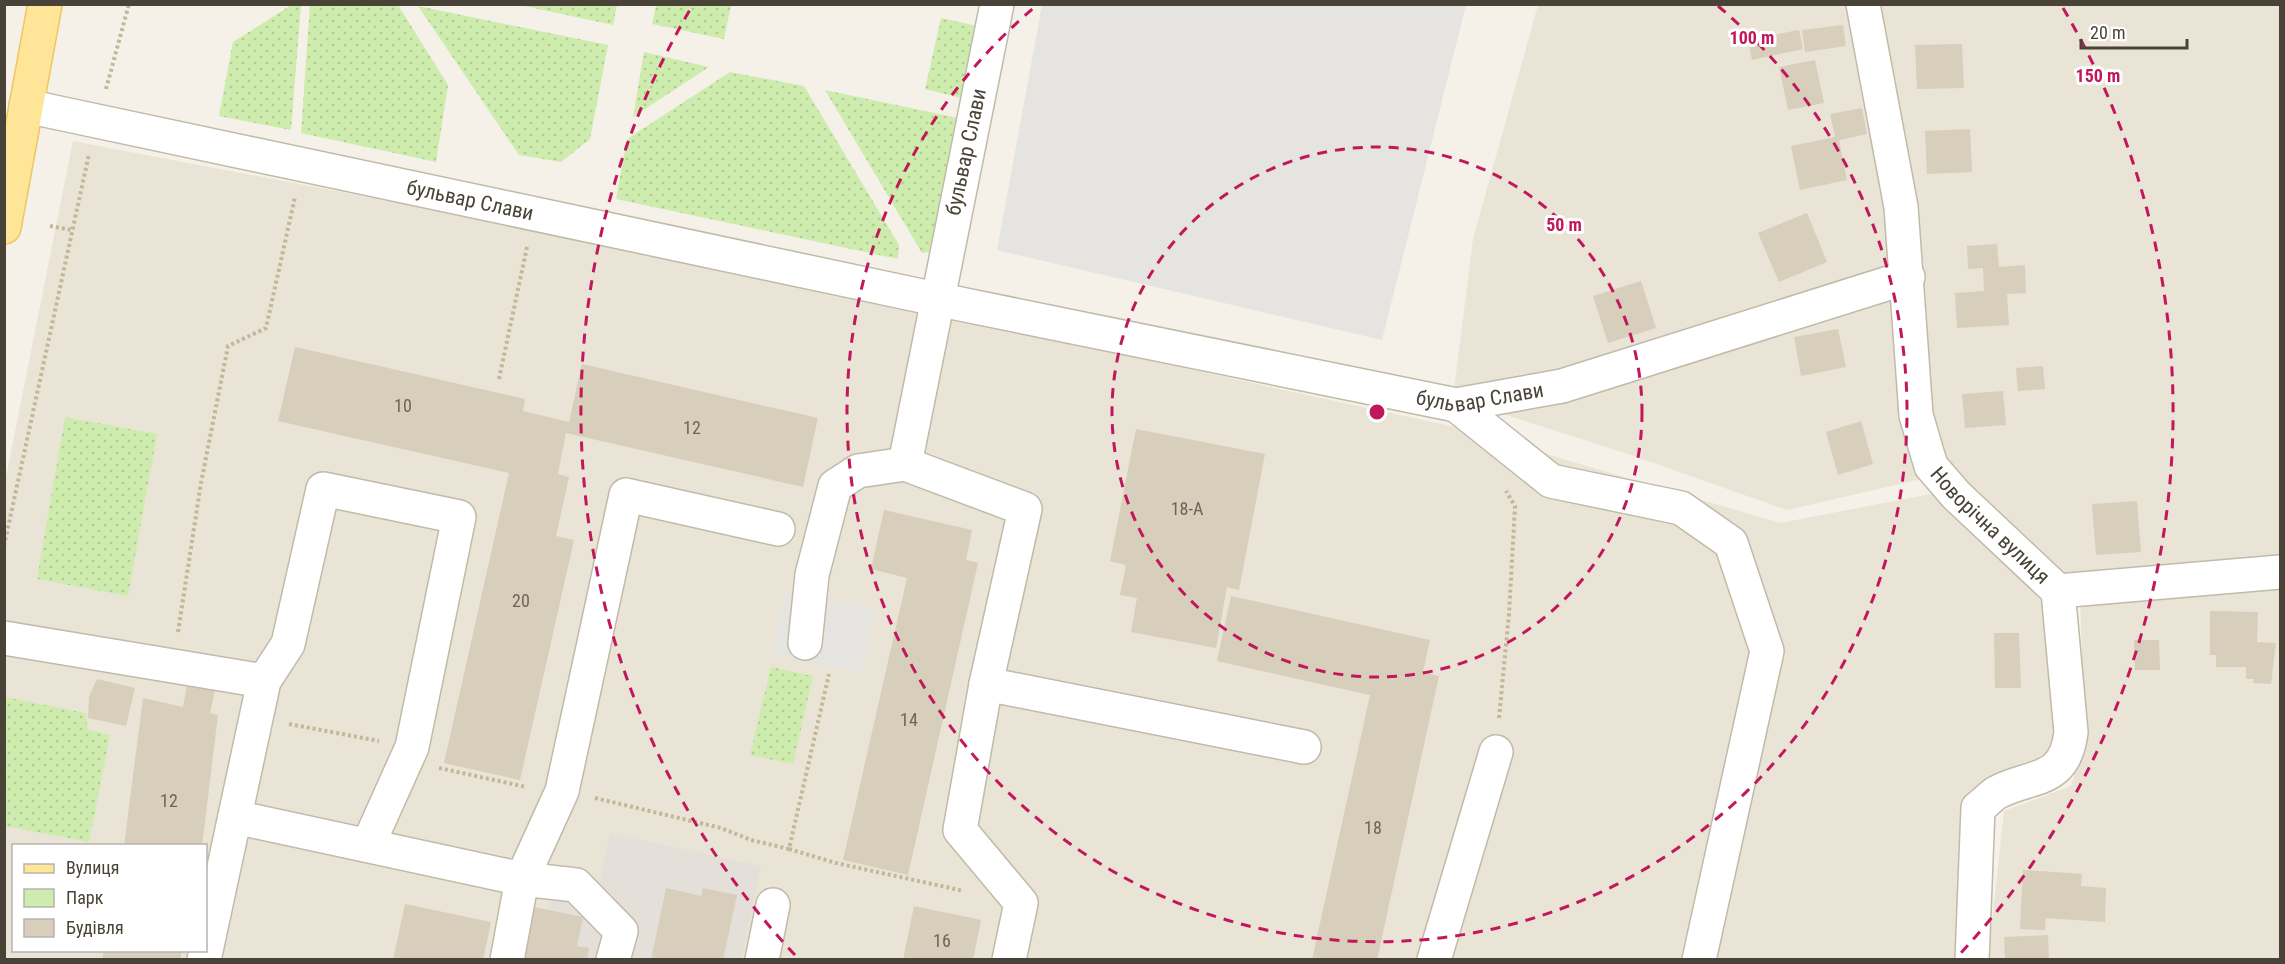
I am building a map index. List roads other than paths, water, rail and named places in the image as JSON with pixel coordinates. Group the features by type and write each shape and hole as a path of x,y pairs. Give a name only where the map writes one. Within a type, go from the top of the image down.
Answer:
{"main road":[{"path":"4,227 15,104 45,4"}],"street":[{"name":"бульвар Слави","path":"936,299 997,4"},
{"name":"Новорічна вулиця","path":"1863,4 1901,207 1908,277 1916,415 1931,466 1956,495 2058,591 2071,732 2069,748 2049,774 1996,793 1978,808 1972,960"},
{"name":"бульвар Слави","path":"15,104 936,299 1456,405 1562,386 1908,277"},
{"path":"905,464 936,299"},
{"path":"1456,405 1551,482 1681,508 1731,543 1767,651 1699,960"},
{"path":"805,643 812,575 835,486 858,471 905,464 1025,508 986,684 960,830 1021,903 1009,960"},
{"path":"207,946 264,681 288,644 323,489 459,517 412,747 368,845"},
{"path":"507,960 522,879 562,791 626,495 778,529"},
{"path":"2058,591 2280,572"},
{"path":"4,638 264,681"},
{"path":"986,684 1304,747"},
{"path":"1434,960 1496,752"},
{"path":"235,817 522,879 576,885 621,931 613,960"},
{"path":"762,960 773,905"}]}
